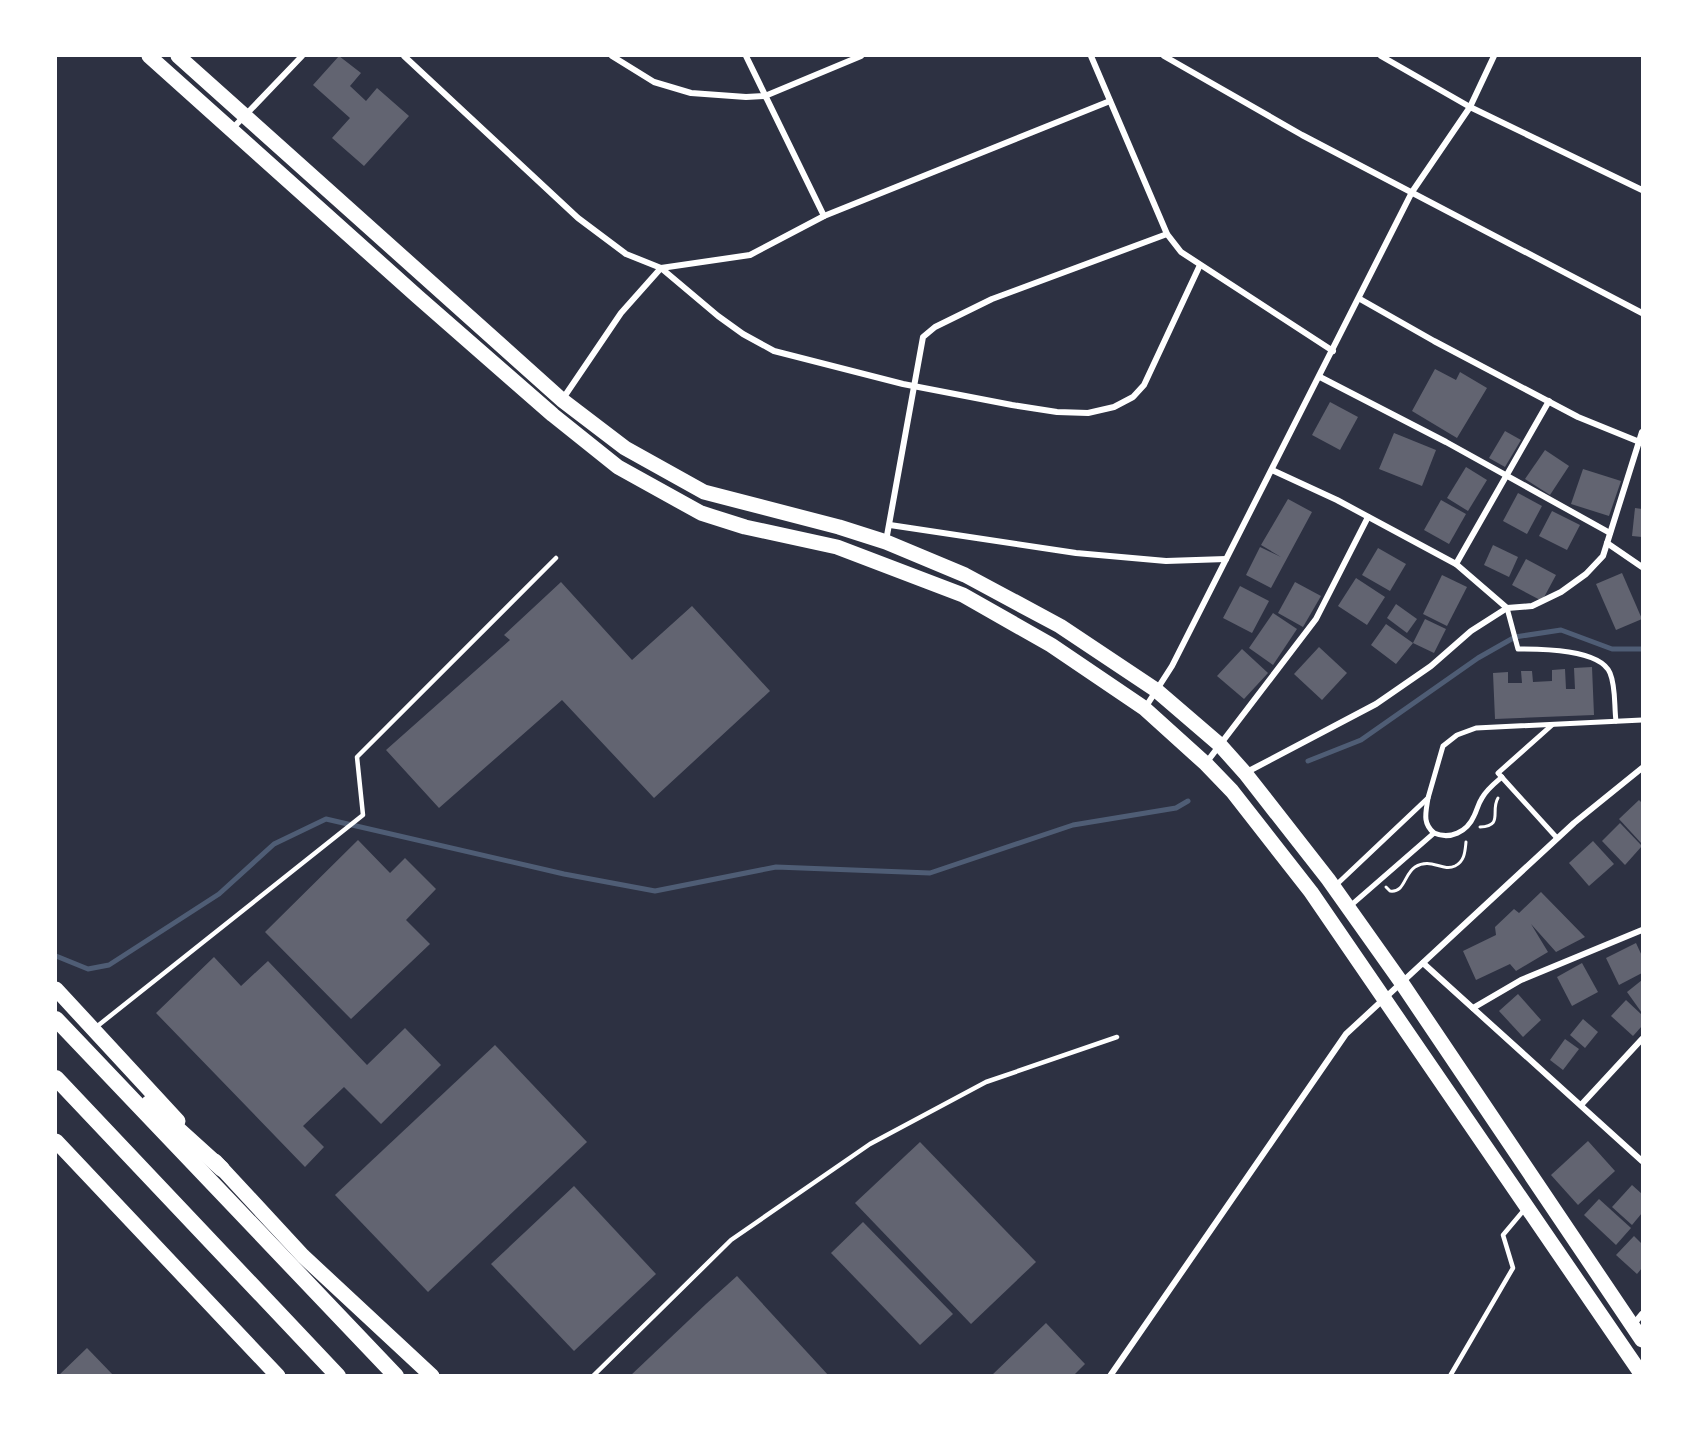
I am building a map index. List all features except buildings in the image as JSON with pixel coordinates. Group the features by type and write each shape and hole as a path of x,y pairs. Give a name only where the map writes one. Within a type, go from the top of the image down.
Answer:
{"highway":[{"path":"56,1019 222,1169"},
{"path":"56,1019 396,1376"},
{"path":"56,1078 338,1376"}],"main road":[{"path":"149,56 435,312 553,415 618,468 701,513 745,527 837,548 963,595 1051,645 1144,708 1233,791 1311,892 1642,1375"},
{"path":"178,56 562,400 625,448 704,492 839,527 886,542 965,574 1051,621 1156,690 1220,745 1245,773 1349,908 1637,1320 1642,1340"},
{"path":"56,989 303,1256 432,1376"},
{"path":"56,1142 278,1376"}],"street":[{"path":"231,129 302,56"},
{"path":"404,56 578,218 626,254 661,268 743,334 774,351 819,364 913,386 1057,412 1088,413 1114,407 1133,397 1144,385 1200,265"},
{"path":"612,56 654,82 691,93 746,97 765,96 861,56"},
{"path":"746,56 824,216"},
{"path":"1091,56 1167,234 1181,252 1333,351"},
{"path":"1164,56 1302,135 1642,313"},
{"path":"1381,56 1470,106 1642,190"},
{"path":"1144,708 1172,666 1360,299 1412,192 1470,106 1494,56"},
{"path":"562,400 621,313 661,268 750,255 824,216 1110,101"},
{"path":"886,542 923,337 935,327 992,299 1167,234"},
{"path":"1360,299 1578,417 1641,443"},
{"path":"1320,377 1610,533"},
{"path":"1456,564 1549,401"},
{"path":"1245,773 1376,704 1431,666 1471,631 1507,608 1532,606 1561,592 1586,574 1603,556 1641,443 1642,432"},
{"path":"1272,470 1337,500 1456,564 1507,608 1518,649 1558,651 1596,659 1604,664 1612,681 1616,721"},
{"path":"1206,764 1316,619 1368,517"},
{"path":"890,525 1076,554 1166,561 1226,559"},
{"path":"1607,543 1642,567"},
{"path":"1502,777 1480,800 1474,818 1463,830 1451,836 1441,836 1427,827 1425,817 1428,798 1443,746 1457,735 1476,728 1642,720"},
{"path":"1552,724 1498,773 1557,838"},
{"path":"1110,1376 1346,1034 1557,838 1642,768"},
{"path":"1334,887 1428,798"},
{"path":"1349,908 1434,833"},
{"path":"1473,1008 1521,980 1642,930"},
{"path":"1423,963 1642,1161"},
{"path":"1581,1105 1642,1039"}],"lane":[{"path":"94,1029 363,814 357,757 556,558"},
{"path":"593,1376 731,1240 870,1144 986,1082 1117,1036"},
{"path":"1450,1376 1513,1268 1503,1235 1527,1205"}],"path":[{"path":"1471,831 1494,822 1496,800 1510,786"},
{"path":"1384,877 1386,887 1394,892 1401,887 1409,872 1423,864 1434,863 1448,868 1455,866 1462,861 1466,841"}],"waterway":[{"path":"1308,761 1361,740 1478,658 1515,637 1561,630 1612,649 1642,649"},
{"path":"56,956 88,969 109,965 219,894 274,844 326,819 564,874 655,891 776,867 930,873 1073,825 1176,808 1188,801"}]}
